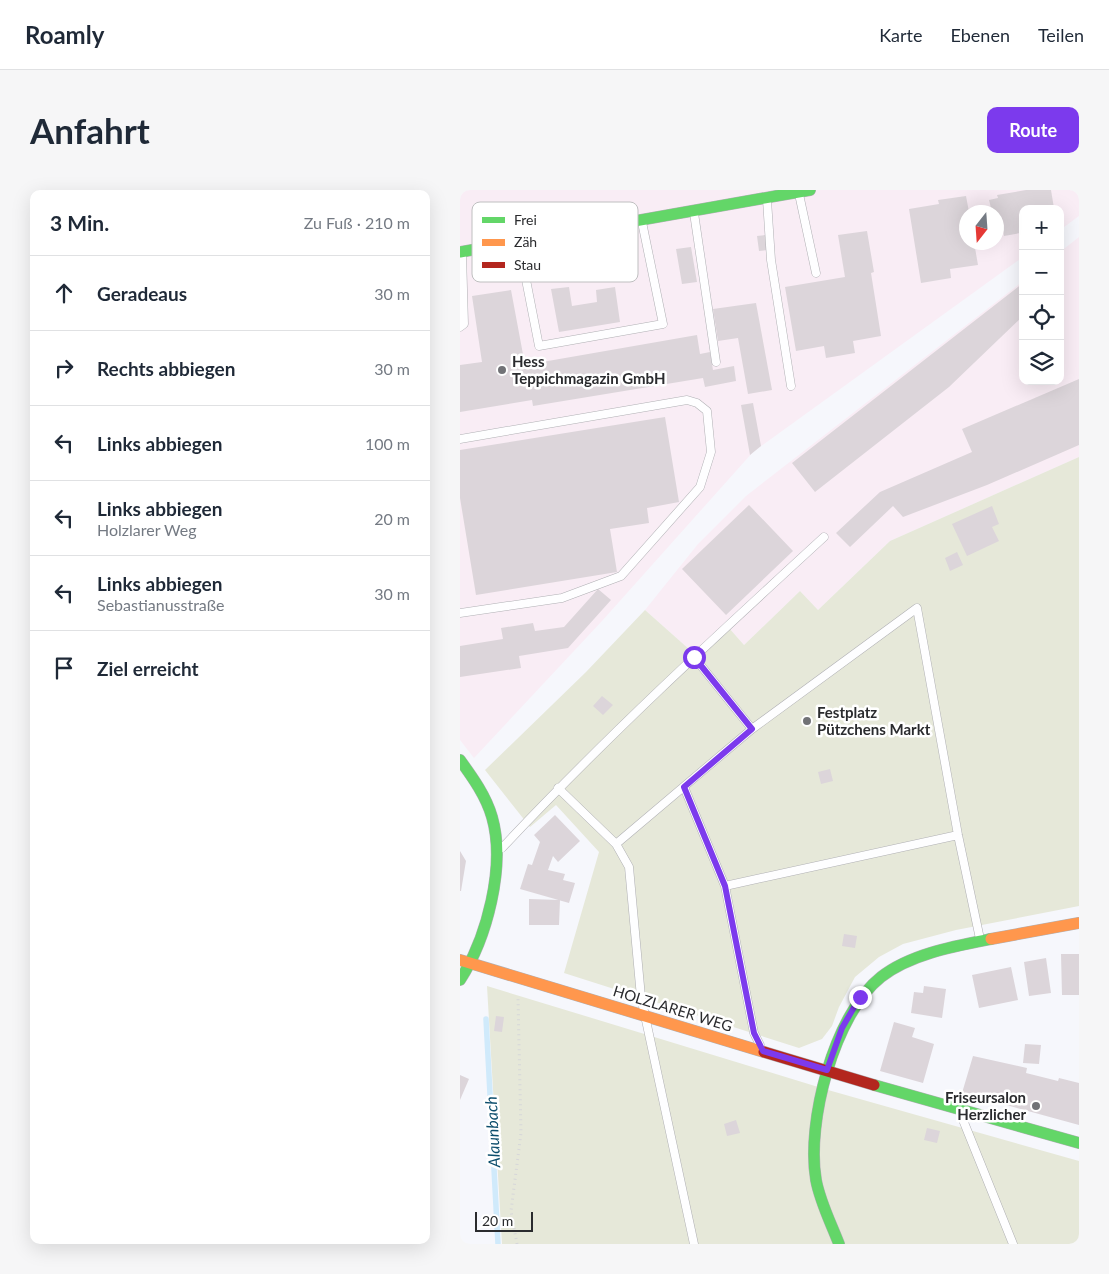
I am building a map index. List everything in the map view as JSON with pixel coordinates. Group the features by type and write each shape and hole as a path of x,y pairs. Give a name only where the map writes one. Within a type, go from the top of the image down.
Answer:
{"street":[{"path":"638,221 804,191"},
{"path":"460,760 471,773 492,815 497,832 498,852 498,866 490,901 472,963 460,980"},
{"path":"839,1244 816,1182 813,1150 827,1070 842,1028 860,997 897,967 915,960 981,943 1079,923"},
{"name":"HOLZLARER WEG","path":"460,960 959,1111 1079,1143"}],"lane":[{"path":"804,191 816,273"},
{"path":"767,198 770,260 791,386"},
{"path":"694,210 716,362"},
{"path":"527,282 539,346 663,324 641,220"},
{"path":"460,327 464,324 461,252"},
{"path":"460,439 687,400 698,403 707,411 711,452 700,487 621,576 562,598 460,613"},
{"path":"498,852 558,788 694,657 824,536"},
{"path":"616,844 752,729 917,608 958,835 981,943"},
{"path":"694,657 752,729"},
{"path":"684,787 725,886 754,1033 763,1051"},
{"path":"558,788 616,844 629,868 641,997 694,1244"},
{"path":"725,886 958,835"},
{"path":"959,1111 1013,1244"}],"path":[{"path":"517,1244 511,1212 521,1132 518,976"}],"shaded area":[{"path":"460,190 1079,190 1079,216 1064,227 1064,205 1019,205 1019,260 753,452 602,621 474,758 460,740"},
{"path":"1079,237 1079,457 890,541 818,610 800,591 744,645 729,628 699,658 645,610 698,544 746,496 1019,284 1019,385 1064,385 1064,249"},
{"name":"Festplatz Pützchens Markt","path":"1079,457 1079,906 956,930 903,944 879,957 855,977 839,1007 832,1026 822,1039 799,1048 564,973 599,852 556,805 530,827 485,770 586,672 645,610 699,658 729,628 744,645 800,591 818,610 890,541"},
{"path":"487,986 828,1090 1079,1161 1079,1244 502,1244"}],"building":[{"path":"1026,190 1051,190 1054,205 1019,205 1019,233 1004,236 1004,205 990,205 989,200 998,198 997,195"},
{"path":"966,196 968,205 959,205 959,250 975,250 978,265 950,269 951,278 921,283 909,209 939,204 938,200"},
{"path":"867,231 874,272 871,273 881,336 853,341 855,353 826,358 824,346 796,351 785,287 845,277 838,235"},
{"path":"765,235 767,250 759,251 757,236"},
{"path":"691,247 697,282 682,284 676,249"},
{"path":"1019,286 1019,320 949,387 815,492 792,463"},
{"path":"569,287 572,306 597,302 596,290 615,287 620,322 559,332 551,289"},
{"path":"511,290 525,365 697,335 700,354 710,352 713,370 734,366 736,381 705,387 703,378 533,406 532,400 460,412 460,365 482,362 472,296"},
{"path":"756,303 772,390 748,394 738,338 718,341 713,309"},
{"path":"1079,379 1079,445 987,485 903,517 893,506 850,547 836,533 880,492 972,452 962,429"},
{"path":"753,403 761,446 750,455 741,405"},
{"path":"665,417 679,502 647,508 649,523 610,529 617,572 476,595 460,498 460,450"},
{"path":"749,505 793,551 726,615 682,569"},
{"path":"992,506 999,524 992,527 999,541 967,556 952,524"},
{"path":"957,552 963,565 950,571 945,558"},
{"path":"598,589 611,600 568,648 519,656 521,668 460,677 460,646 503,639 501,628 533,623 535,631 564,627"},
{"path":"602,696 613,705 603,715 593,706"},
{"path":"830,769 833,781 821,784 818,772"},
{"path":"555,815 580,841 558,862 553,856 548,870 565,874 563,880 575,883 569,903 520,889 528,864 532,865 540,842 534,835"},
{"path":"460,851 466,861 461,891 460,891"},
{"path":"529,899 560,900 559,925 529,925"},
{"path":"844,934 857,936 855,948 842,946"},
{"path":"1061,954 1079,954 1079,995 1062,995"},
{"path":"1046,958 1051,993 1029,996 1024,962"},
{"path":"1011,967 1018,1000 979,1008 972,975"},
{"path":"924,986 946,989 942,1018 911,1013 914,992 923,993"},
{"path":"496,1016 504,1017 502,1032 494,1031"},
{"path":"894,1022 915,1028 912,1037 934,1044 923,1083 880,1071"},
{"path":"1025,1044 1041,1045 1039,1064 1023,1063"},
{"path":"973,1056 1027,1068 1026,1073 1058,1081 1059,1078 1079,1083 1079,1125 962,1093"},
{"path":"460,1075 469,1079 460,1100"},
{"path":"736,1120 740,1133 727,1136 724,1124"},
{"path":"927,1128 940,1131 937,1143 924,1140"}],"waterway":[{"name":"Alaunbach","path":"486,1019 498,1244"}],"traffic: fast":[{"path":"638,220 810,190"},
{"path":"460,252 472,250"},
{"path":"460,760 479,787 489,809 496,836 497,857 495,879 486,923 470,963 460,980"},
{"path":"839,1244 818,1188 814,1156 815,1129 820,1100 837,1042 864,994 881,977 905,962 933,952 991,939"},
{"path":"874,1085 1079,1143"}],"traffic: slow":[{"path":"991,939 1079,923"},
{"path":"460,960 764,1052"}],"traffic: jam":[{"path":"764,1052 874,1085"}],"place":[{"name":"Hess Teppichmagazin GmbH","path":"502,370"},
{"name":"Festplatz Pützchens Markt","path":"807,721"},
{"name":"Friseursalon Herzlicher","path":"1036,1106"}],"route":[{"path":"694,657 752,729 684,787 725,886 754,1033 763,1051 827,1070 842,1028 860,997"}]}
